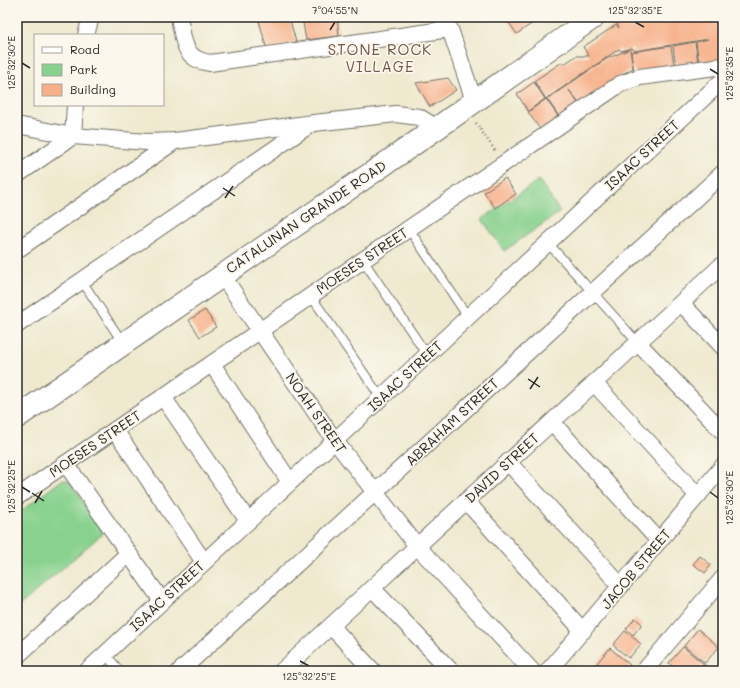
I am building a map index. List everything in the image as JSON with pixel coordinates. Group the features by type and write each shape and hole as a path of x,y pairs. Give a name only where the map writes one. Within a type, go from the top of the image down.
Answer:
{"main road":[{"name":"CATALUNAN GRANDE ROAD","path":"17,417 122,343 437,128 594,17"}],"street":[{"path":"86,34 92,17"},
{"path":"179,17 186,50 192,58 200,62 210,63 450,29 469,105"},
{"name":"MOESES STREET","path":"17,497 612,90 629,80 723,66"},
{"name":"ISAAC STREET","path":"87,671 723,80"},
{"path":"73,136 75,106"},
{"path":"17,125 73,136 124,141 175,141 314,122 396,114 410,114 424,119 437,128"},
{"path":"17,325 314,122"},
{"path":"17,175 73,136"},
{"path":"17,250 175,141"},
{"name":"ABRAHAM STREET","path":"180,671 723,173"},
{"name":"DAVID STREET","path":"287,669 417,546 723,265"},
{"name":"NOAH STREET","path":"222,275 335,441 417,546 532,671"},
{"path":"681,303 723,347"},
{"path":"638,343 723,432"},
{"path":"212,364 290,482"},
{"path":"594,383 698,496"},
{"path":"163,397 248,521"},
{"path":"552,422 659,541"},
{"path":"115,430 204,562"},
{"path":"508,462 621,586"},
{"path":"66,464 162,601"},
{"name":"JACOB STREET","path":"548,671 723,466"},
{"path":"466,501 583,631"},
{"path":"17,656 128,554"},
{"path":"644,671 723,578"},
{"path":"372,588 450,671"},
{"path":"331,626 373,671"}],"lane":[{"path":"408,229 468,317"},
{"path":"548,243 638,343"},
{"path":"363,260 427,355"},
{"path":"82,281 122,343"},
{"path":"312,296 381,398"},
{"path":"105,654 120,671"}],"path":[{"path":"469,105 504,164"}],"green space":[{"path":"539,180 560,212 504,251 482,219"},
{"path":"62,480 69,481 71,483 101,528 102,534 19,606 17,593 17,514"}],"building":[{"path":"258,17 289,17 296,42 267,50"},
{"path":"302,17 337,17 339,36 306,40"},
{"path":"505,17 541,17 517,34"},
{"path":"627,17 723,17 723,62 699,63 696,42 708,39 635,51 632,48 621,51 619,49 546,99 534,81 562,62 564,64 576,56 589,56 583,47 616,25 619,28 617,24"},
{"path":"695,42 698,63 676,67 673,46"},
{"path":"671,46 674,66 634,72 631,52"},
{"path":"630,49 633,68 618,77 581,106 569,90 580,106 561,119 547,99 606,59"},
{"path":"448,78 456,90 430,107 416,83"},
{"path":"534,82 545,99 528,111 517,94"},
{"path":"546,99 560,119 542,132 528,112"},
{"path":"505,178 516,194 495,208 484,192"},
{"path":"205,310 216,327 200,337 189,320"},
{"path":"700,556 711,565 705,573 693,564"},
{"path":"635,618 642,624 633,635 626,629"},
{"path":"698,629 719,647 705,663 684,646"},
{"path":"625,631 641,644 629,658 613,645"},
{"path":"683,647 704,664 698,671 678,671 669,663"},
{"path":"610,648 630,665 625,671 620,669 618,671 607,671 597,663"},
{"path":"596,664 605,671 590,671"},
{"path":"705,665 712,671 700,671"}],"district":[{"name":"STONE ROCK VILLAGE","path":"380,58"}]}
